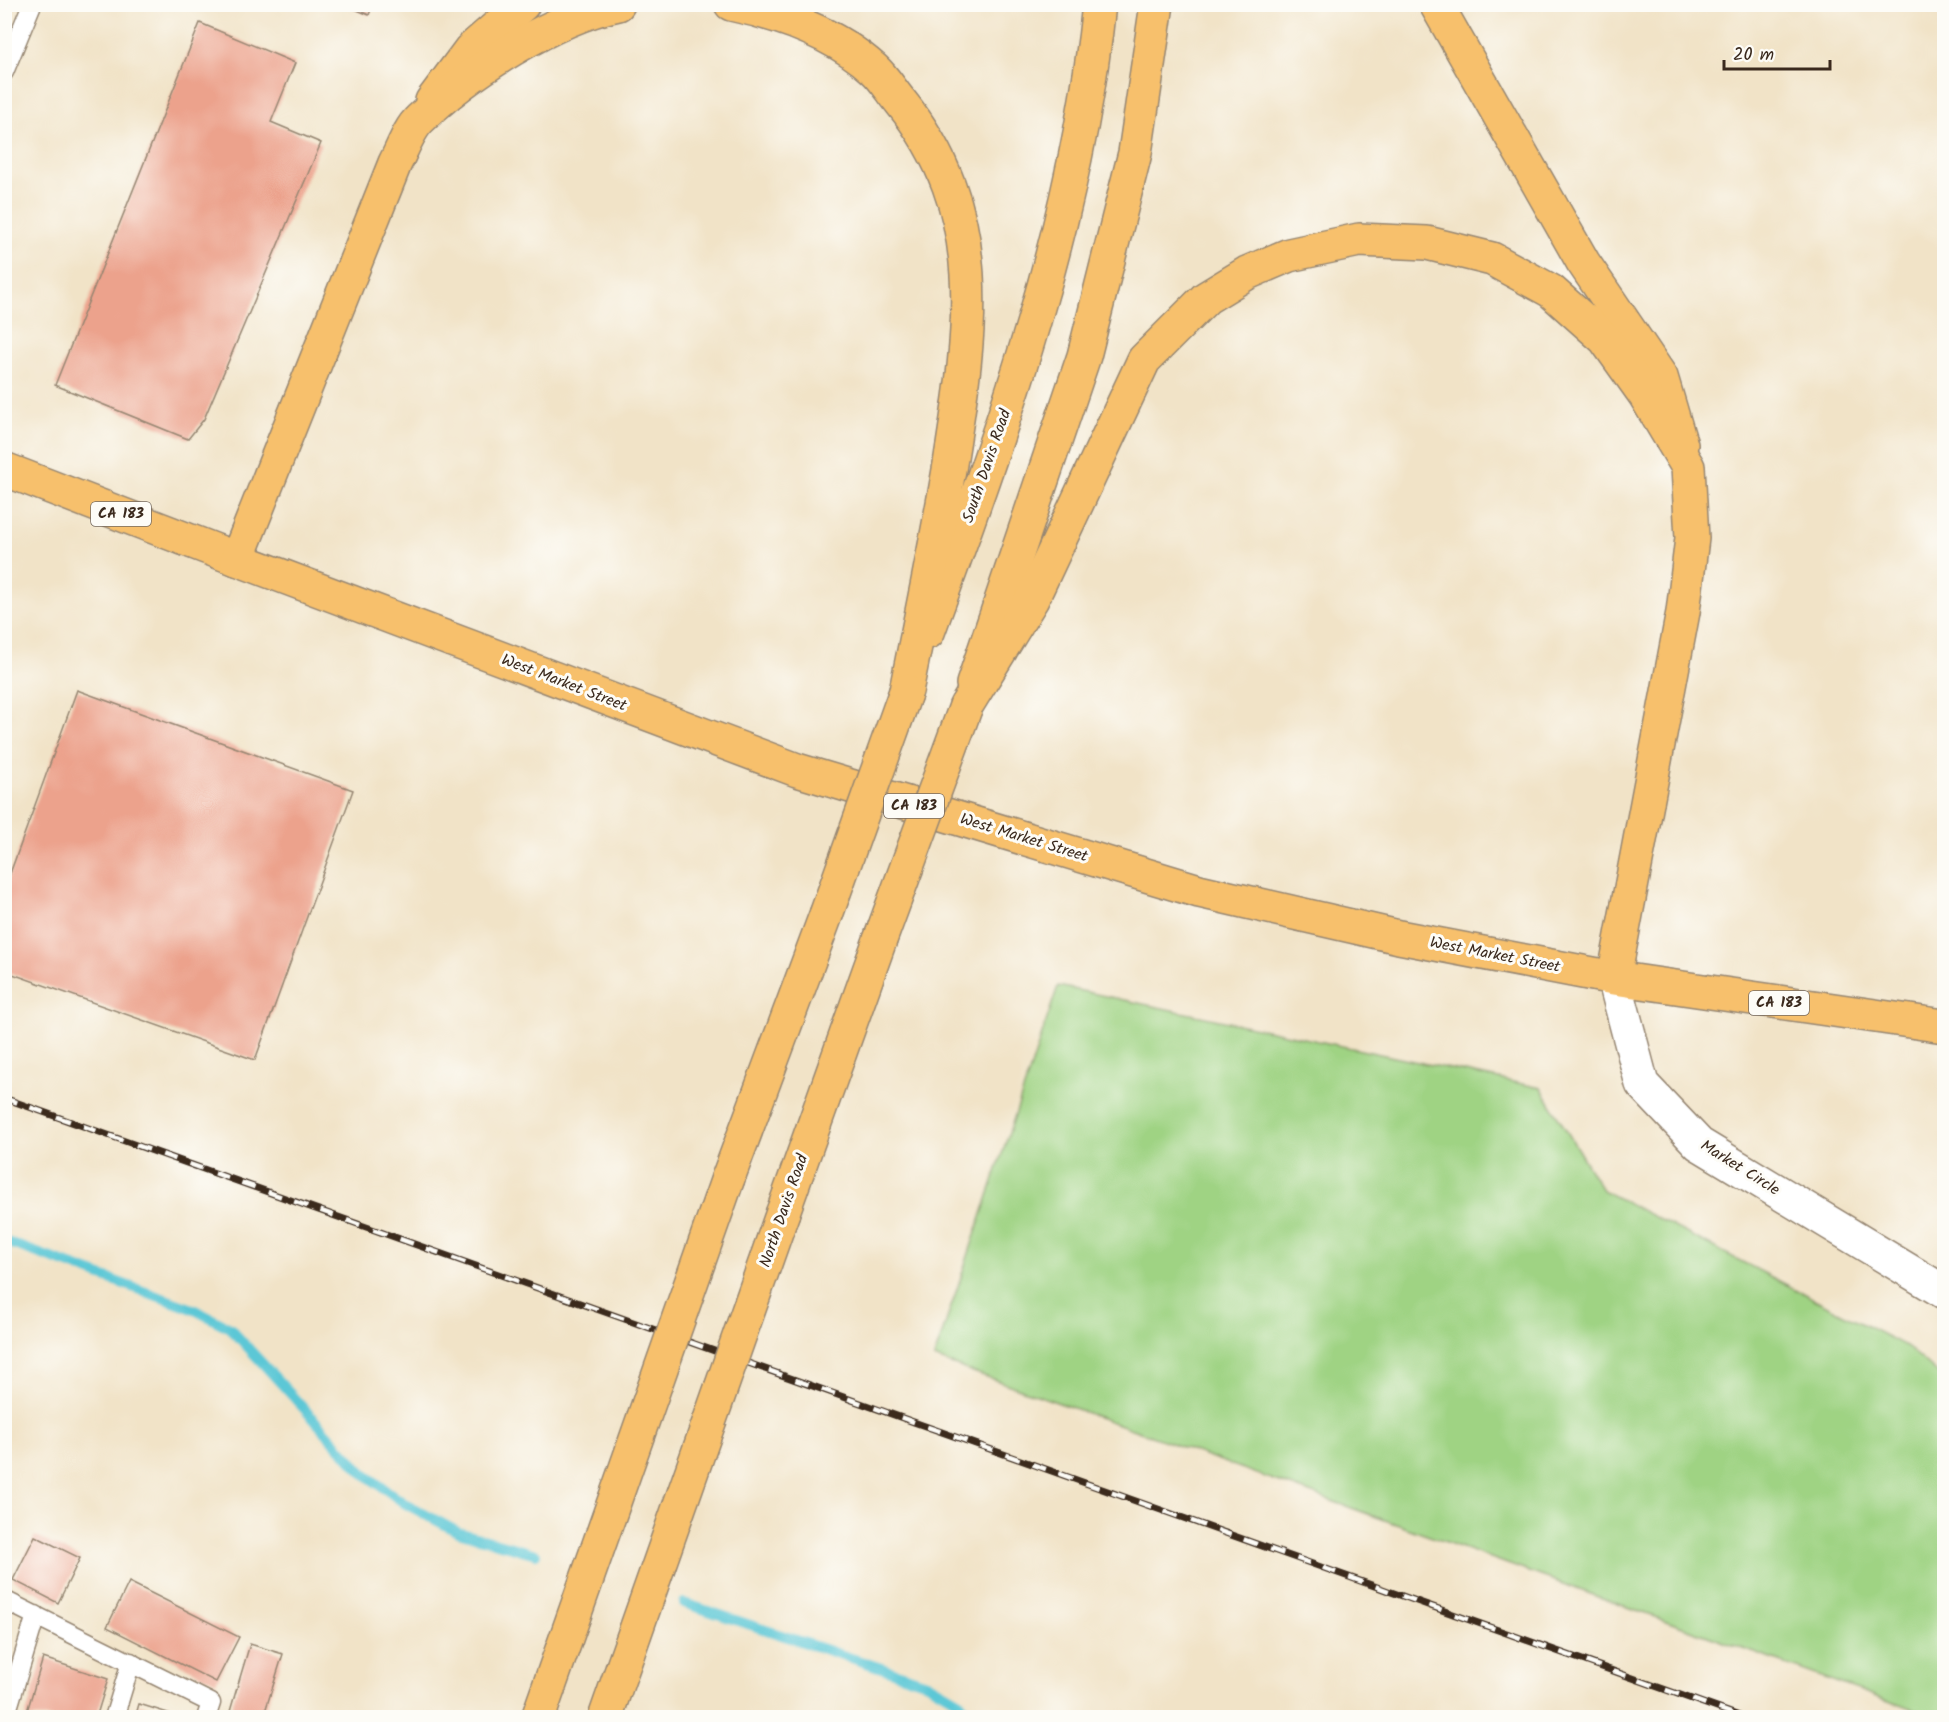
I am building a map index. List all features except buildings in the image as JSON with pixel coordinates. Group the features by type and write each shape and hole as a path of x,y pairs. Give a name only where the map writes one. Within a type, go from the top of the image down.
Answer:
{"main road":[{"path":"237,559 395,163 418,120 470,50 523,4"},
{"path":"418,120 490,64 553,26 618,4"},
{"path":"731,4 775,13 824,34 874,69 915,119 945,171 961,225 969,290 967,359 939,528 906,691"},
{"name":"South Davis Road","path":"538,1718 728,1178 990,463 1026,353 1057,244 1075,162 1099,4"},
{"path":"966,706 1084,356 1135,153 1157,4"},
{"path":"1436,4 1583,262 1661,377 1688,467 1692,538 1683,612 1614,978"},
{"path":"966,706 1032,599 1144,360 1206,298 1246,273 1288,255 1359,240 1427,243 1492,259 1551,291 1605,339 1644,395 1688,467"},
{"name":"West Market Street","path":"4,469 797,770 1199,891 1399,937 1614,978 1944,1026"},
{"name":"North Davis Road","path":"605,1718 880,940 966,706"}],"street":[{"name":"Market Circle","path":"1614,978 1642,1084 1699,1144 1944,1292"}],"lane":[{"path":"4,72 32,4"},
{"path":"4,1600 211,1703 206,1718"},
{"path":"4,1718 36,1615"},
{"path":"114,1718 131,1662"}],"green space":[{"path":"1058,986 1541,1088 1602,1190 1908,1347 1944,1379 1944,1717 1933,1717 934,1358"}],"waterway":[{"path":"4,1241 193,1309 230,1328 363,1473 404,1503 458,1532 536,1554"},
{"path":"684,1603 927,1683 960,1702 972,1718"}],"railway":[{"path":"4,1098 1745,1718"}]}
